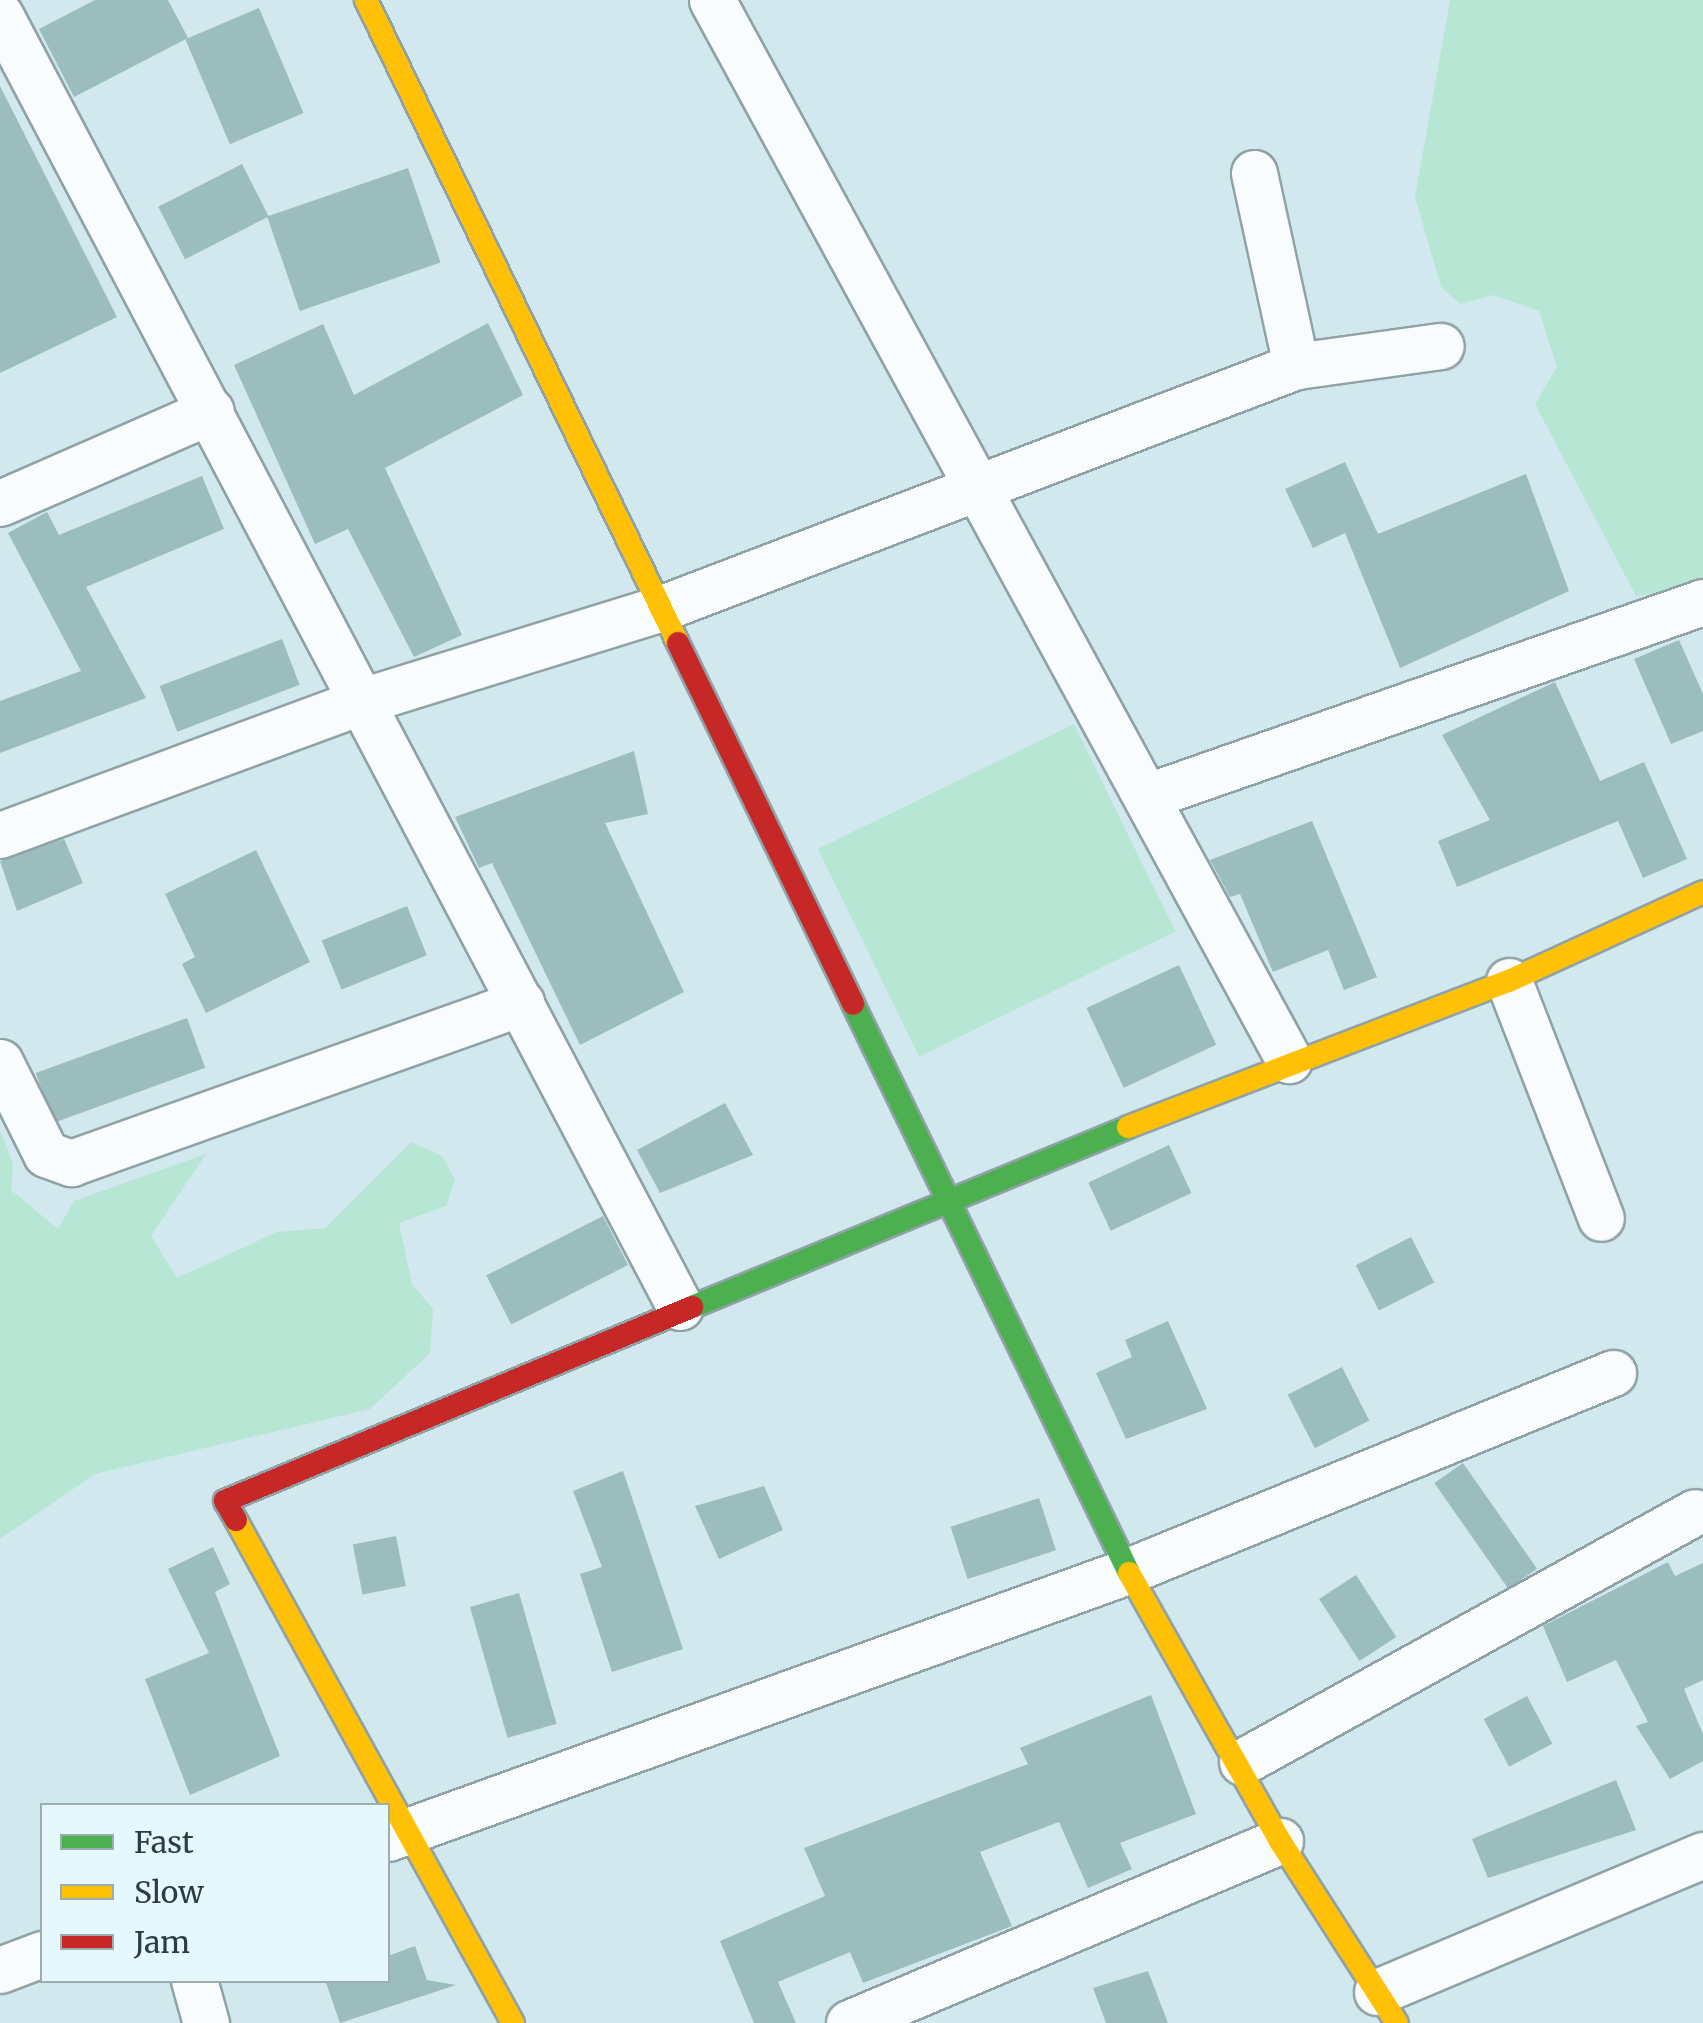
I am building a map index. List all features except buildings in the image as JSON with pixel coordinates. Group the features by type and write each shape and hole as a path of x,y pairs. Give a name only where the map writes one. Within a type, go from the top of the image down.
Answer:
{"street":[{"path":"366,0 954,1201 1128,1571 1242,1762 1280,1841 1387,2007 1703,1855"},
{"path":"712,0 982,486 1288,1060"},
{"path":"0,15 365,700 680,1307"},
{"path":"1254,173 1296,366"},
{"path":"0,834 365,700 662,608 1296,366 1441,346"},
{"path":"0,503 211,411"},
{"path":"1148,796 1703,602"},
{"path":"379,1803 225,1501 680,1307 954,1201 1288,1060 1509,981 1703,892"},
{"path":"1509,981 1601,1218"},
{"path":"0,1062 46,1154 70,1163 521,1003"},
{"path":"513,2023 396,1836 1128,1571 1614,1373"},
{"path":"1242,1762 1694,1512"},
{"path":"849,2023 1280,1841"},
{"path":"0,1970 40,1955"},
{"path":"195,1983 206,2023"}],"green space":[{"path":"1450,0 1703,0 1703,584 1694,588 1636,596 1535,404 1557,367 1539,311 1492,295 1460,304 1441,287 1415,197"},
{"path":"1074,724 1175,932 919,1057 818,849"},
{"path":"0,1131 13,1163 11,1190 58,1229 74,1201 206,1154 151,1236 177,1278 277,1232 325,1228 411,1142 442,1156 455,1180 446,1206 399,1223 412,1284 433,1309 430,1353 370,1409 95,1474 0,1539"}],"traffic: fast":[{"path":"853,1004 1129,1573"},
{"path":"692,1307 1128,1127"}],"traffic: slow":[{"path":"366,0 678,643"},
{"path":"1128,1127 1509,981 1703,892"},
{"path":"236,1520 513,2023"},
{"path":"1129,1573 1280,1841 1397,2023"}],"traffic: jam":[{"path":"678,643 853,1004"},
{"path":"236,1520 225,1501 692,1307"}]}
